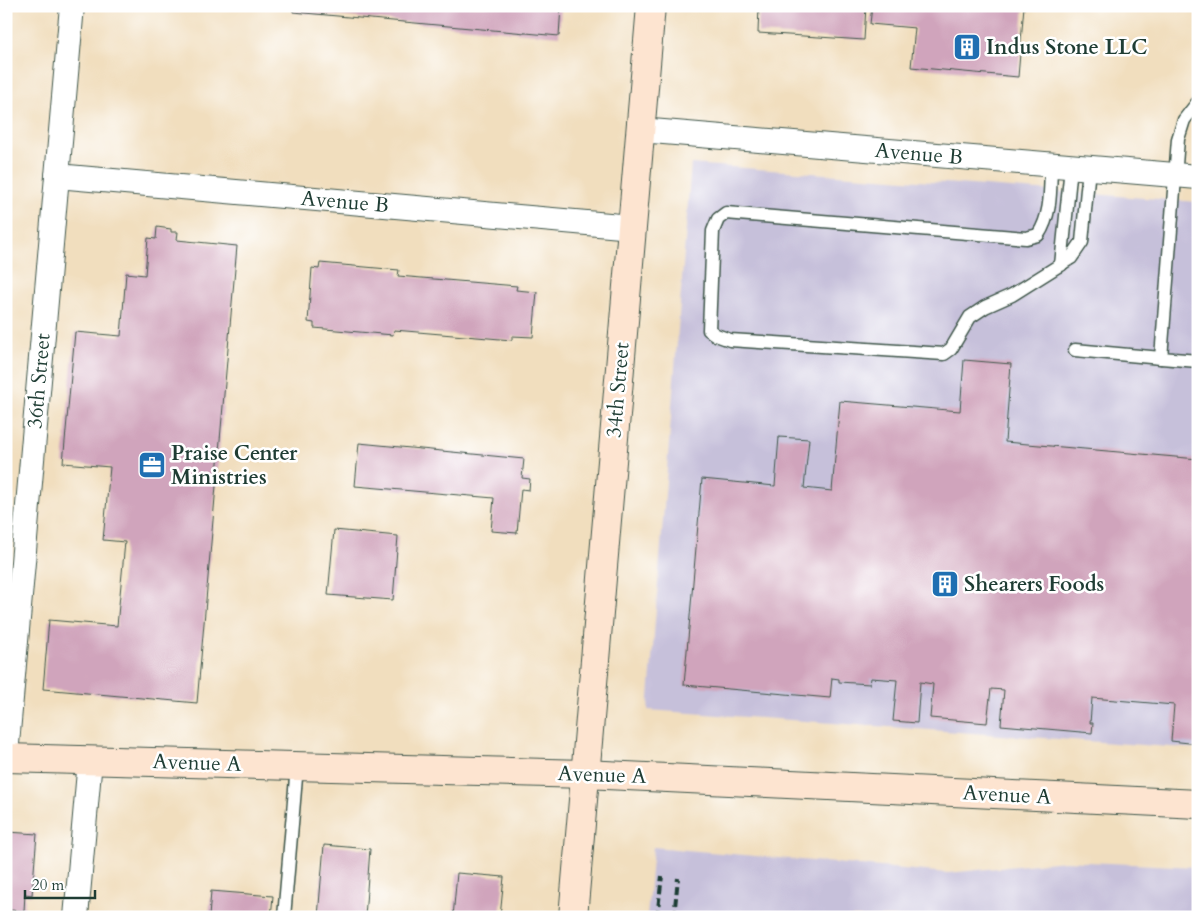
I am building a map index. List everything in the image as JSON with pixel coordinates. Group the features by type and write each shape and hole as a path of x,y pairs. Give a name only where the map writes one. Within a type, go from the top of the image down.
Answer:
{"main road":[{"name":"34th Street","path":"573,917 650,6"},
{"name":"Avenue A","path":"6,756 585,774 1198,804"}],"street":[{"name":"36th Street","path":"6,756 72,6"},
{"name":"Avenue B","path":"640,130 1187,177"},
{"name":"Avenue B","path":"57,176 632,227"},
{"path":"76,917 90,760"}],"lane":[{"path":"1161,358 1187,177 1178,139 1184,120 1198,102"},
{"path":"1070,167 1082,242 1071,258 1012,295 985,307 970,317 951,349 944,354 730,340 716,335 709,330 713,231 718,219 726,213 1026,238 1038,235 1045,224 1049,210 1070,167"},
{"path":"1060,264 1070,167"},
{"path":"1075,350 1198,361"},
{"path":"284,917 297,766"}],"shaded area":[{"path":"691,164 1198,202 1198,749 648,710"},
{"path":"653,847 948,873 1065,861 1198,867 1198,917 647,917"}],"building":[{"path":"293,6 561,6 559,36 293,12"},
{"path":"759,6 866,6 864,40 758,33"},
{"name":"Indus Stone LLC","path":"872,6 1024,6 1018,77 911,67 915,28 870,24"},
{"name":"Praise Center Ministries","path":"157,227 171,229 171,232 178,232 177,240 237,246 197,703 43,689 49,620 117,626 125,542 103,540 110,467 63,463 75,332 121,336 126,273 145,275 148,238 156,239"},
{"path":"320,263 399,270 398,276 517,286 516,290 537,292 533,337 512,336 512,340 394,330 393,335 314,328 314,323 308,322 312,268 319,269"},
{"name":"Shearers Foods","path":"964,360 1011,364 1005,442 1198,459 1198,744 1171,741 1174,705 1092,698 1090,723 1093,723 1092,733 1001,725 1004,690 991,689 987,723 930,718 933,684 920,682 917,723 893,721 897,680 871,678 870,684 839,682 839,679 832,678 830,698 684,685 702,479 775,486 779,437 809,439 804,488 832,491 840,401 960,411"},
{"path":"359,443 524,459 522,478 530,479 529,490 521,489 517,533 491,531 494,498 355,486"},
{"path":"334,530 398,536 393,600 328,595"},
{"path":"8,832 37,834 32,895 25,894 24,911 8,910 9,893 6,893 6,846"},
{"path":"324,845 370,849 365,917 318,917"},
{"path":"457,873 504,877 500,917 453,917"},
{"path":"211,891 273,896 271,917 209,917"}],"railway":[{"path":"657,917 662,876"},
{"path":"674,917 678,878"}],"place":[{"name":"Indus Stone LLC","path":"967,47"},
{"name":"Praise Center Ministries","path":"152,465"},
{"name":"Shearers Foods","path":"945,584"}]}
